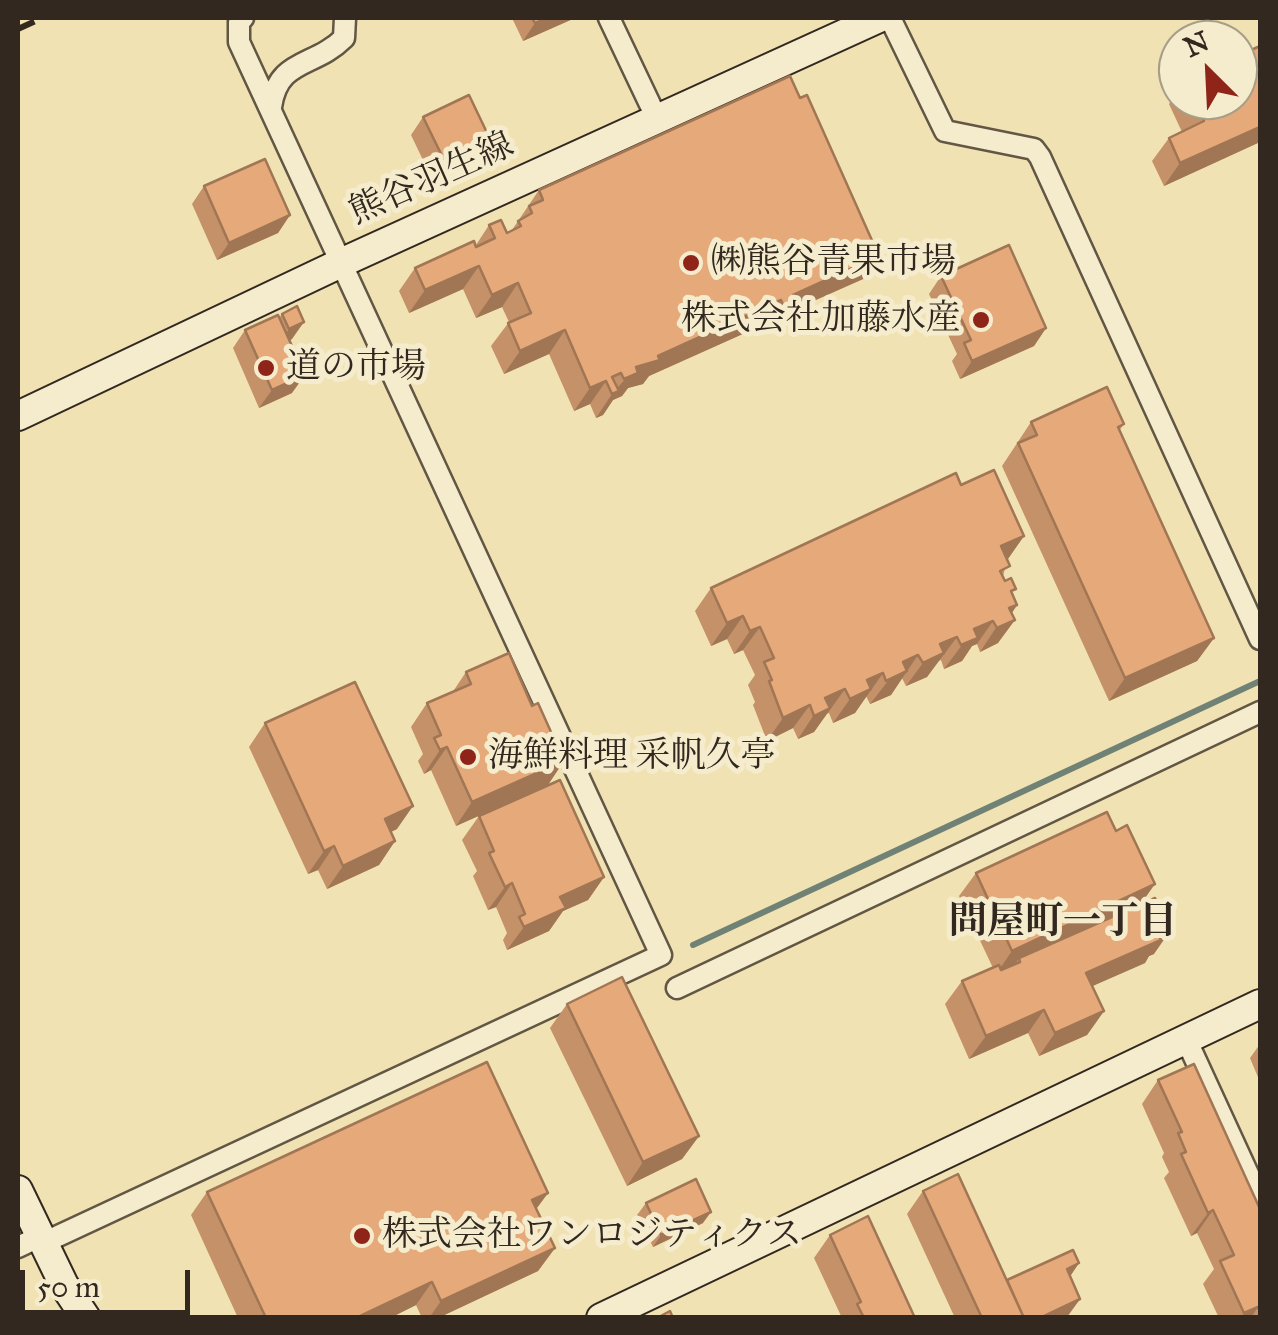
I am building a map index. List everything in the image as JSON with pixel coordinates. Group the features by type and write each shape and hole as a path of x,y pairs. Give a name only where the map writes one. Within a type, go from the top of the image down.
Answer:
{"main road":[{"name":"熊谷羽生線","path":"18,416 343,262 879,18"},
{"path":"601,1318 1260,1004"},
{"path":"18,1190 33,1242 86,1318"},
{"path":"64,1286 74,1318"}],"street":[{"path":"33,1242 662,954 239,42 242,18"},
{"path":"271,107 274,85 286,72 330,52 344,38 345,18"},
{"path":"609,18 657,119"},
{"path":"890,18 945,131 1034,149 1040,158 1260,639"},
{"path":"677,988 1260,712"},
{"path":"1186,1040 1260,1200"}],"building":[{"path":"1258,47 1260,127 1180,163 1169,138 1204,120 1258,120"},
{"path":"790,76 800,98 807,95 879,256 793,295 797,303 785,309 781,300 658,356 660,360 636,367 638,373 624,379 621,373 612,377 619,391 612,394 606,381 590,388 565,330 520,351 508,323 531,313 518,283 492,295 479,266 425,290 415,268 474,241 476,247 495,238 489,225 501,220 507,233 521,226 518,221 532,213 529,206 543,200 539,190"},
{"path":"469,95 490,139 445,162 423,117"},
{"path":"265,159 290,215 229,243 204,186"},
{"name":"株式会社加藤水産","path":"1009,245 1046,328 972,361 964,343 971,340 941,276"},
{"path":"297,306 304,322 289,329 282,314"},
{"path":"278,315 305,375 272,390 245,330"},
{"path":"1107,387 1124,424 1118,427 1214,638 1125,678 1018,443 1037,435 1031,422"},
{"path":"994,470 1024,536 1001,546 1010,566 1000,571 1005,581 1011,578 1016,589 1011,591 1017,605 1009,608 1015,620 997,628 993,621 974,629 978,638 961,645 957,637 940,644 944,653 923,663 918,655 903,662 907,671 886,681 883,673 867,680 871,689 850,699 845,689 825,698 830,708 814,716 810,705 783,718 764,662 774,658 760,627 750,631 743,616 727,623 711,588 956,473 961,485"},
{"path":"509,653 532,706 538,703 564,761 472,802 447,747 440,750 434,738 441,735 427,703 471,684 466,672"},
{"path":"355,682 413,806 385,819 395,841 343,866 334,846 324,851 265,723"},
{"path":"560,780 604,877 560,897 566,908 524,927 519,917 525,914 512,883 505,887 489,853 494,851 479,816"},
{"path":"1107,812 1116,831 1127,825 1155,884 1012,951 976,873"},
{"path":"1155,898 1170,931 1159,936 1161,940 1086,973 1104,1011 1055,1033 1044,1010 986,1036 962,981 999,965 1001,970 1020,962 1019,958"},
{"path":"622,977 699,1136 643,1162 567,1004"},
{"path":"487,1062 548,1193 532,1200 555,1248 441,1301 432,1282 356,1318 266,1318 207,1192"},
{"path":"1194,1064 1260,1209 1260,1312 1258,1307 1244,1313 1220,1261 1234,1255 1213,1210 1208,1213 1181,1154 1186,1152 1178,1133 1182,1132 1158,1080"},
{"path":"958,1174 1024,1318 982,1318 923,1191"},
{"path":"696,1179 711,1212 661,1235 646,1203"},
{"path":"868,1216 915,1318 864,1318 857,1304 861,1302 830,1235"},
{"path":"1073,1250 1079,1263 1067,1269 1080,1299 1040,1318 1024,1318 1007,1280"}],"waterway":[{"path":"693,945 1260,681"}],"railway":[{"path":"18,29 42,18"}],"place":[{"name":"㈱熊谷青果市場","path":"691,263"},
{"name":"株式会社加藤水産","path":"981,320"},
{"name":"道の市場","path":"266,368"},
{"name":"海鮮料理 采帆久亭","path":"468,757"},
{"name":"株式会社ワンロジティクス","path":"362,1236"}],"district":[{"name":"問屋町一丁目","path":"1063,924"}]}
